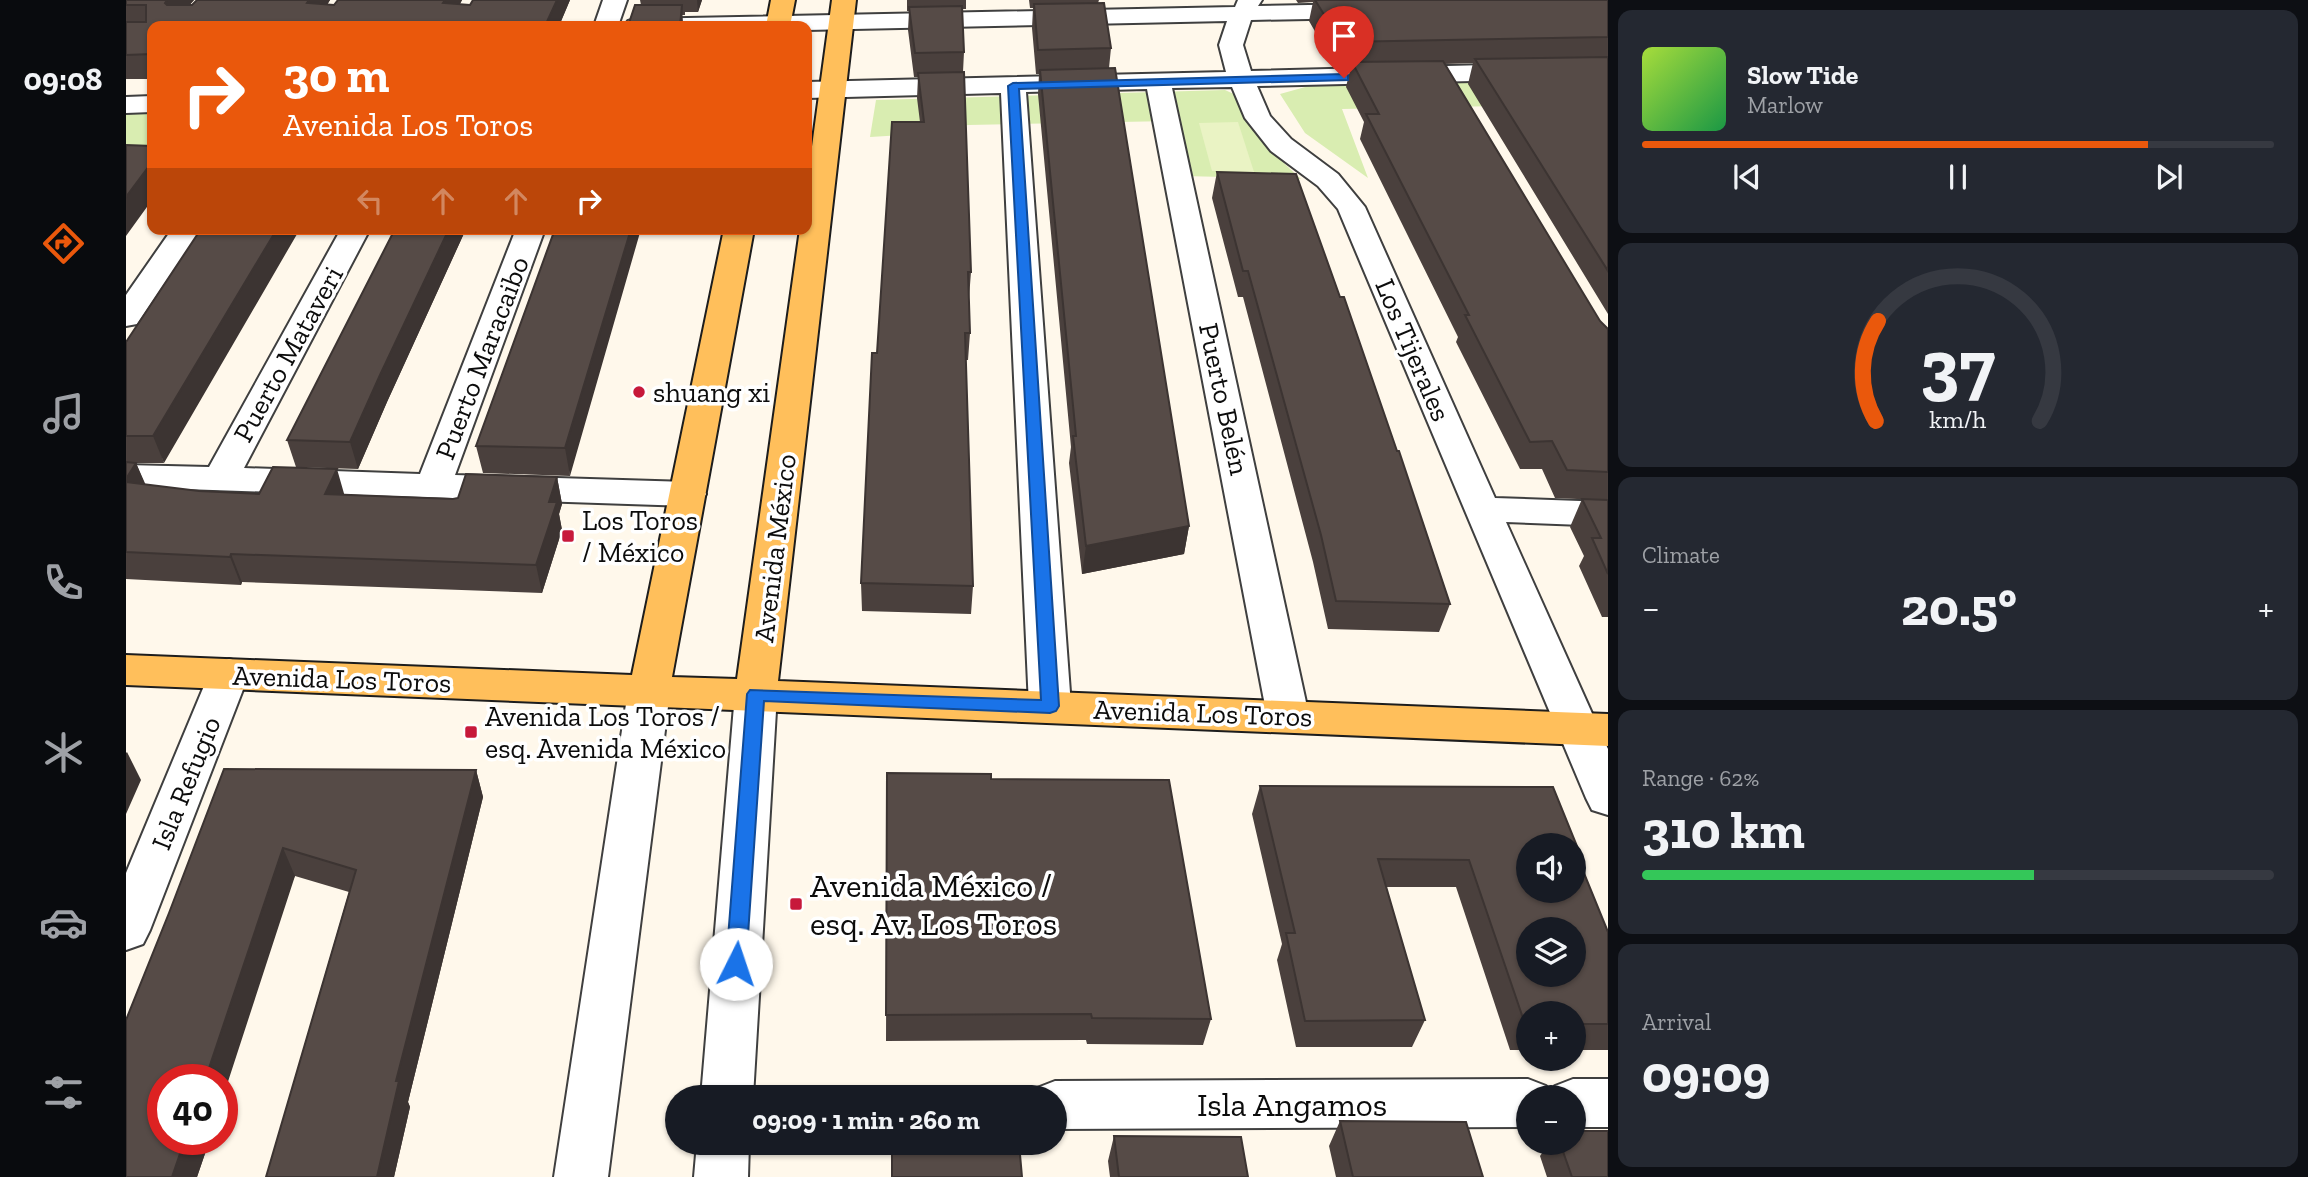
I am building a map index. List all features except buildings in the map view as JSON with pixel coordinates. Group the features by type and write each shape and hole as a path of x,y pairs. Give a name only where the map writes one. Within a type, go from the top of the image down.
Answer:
{"main road":[{"name":"Avenida México","path":"812,166 820,90 843,11"},
{"path":"649,691 738,235"},
{"name":"Avenida México","path":"756,694 805,235"},
{"name":"Avenida Los Toros","path":"126,670 1593,729"}],"street":[{"path":"608,21 615,0"},
{"path":"716,21 843,11 1246,7 1381,11"},
{"name":"Los Tijerales","path":"1246,7 1234,29 1231,45 1234,62 1258,118 1288,151 1328,180 1350,207 1483,509 1593,729 1608,798"},
{"path":"820,90 1242,80 1454,87 1597,71 1608,99"},
{"name":"Puerto Belén","path":"1158,82 1278,653 1288,716"},
{"path":"1013,86 1050,706"},
{"path":"126,105 147,104"},
{"path":"126,317 183,235"},
{"name":"Puerto Mataveri","path":"220,479 353,235"},
{"name":"Puerto Maracaibo","path":"433,486 529,235"},
{"path":"126,476 688,494"},
{"path":"1483,509 1608,514"},
{"name":"Isla Refugio","path":"126,930 229,674"},
{"path":"581,1177 649,691"},
{"name":"Avenida México","path":"728,1085 756,694"},
{"name":"Isla Angamos","path":"1067,1105 1516,1103"},
{"path":"1586,1103 1608,1103"},
{"path":"721,1177 722,1155"}],"green space":[{"path":"1608,77 1608,104 1342,109 1368,178 1305,133 1280,94 1316,84"},
{"path":"1225,90 1236,95 1264,141 1301,179 1184,176 1171,121 968,125 936,133 870,137 876,100"},
{"path":"126,112 147,112 147,147 126,148"},
{"path":"1238,122 1254,172 1212,171 1199,123"}],"place":[{"name":"shuang xi","path":"639,392"},
{"name":"Los Toros / México","path":"568,536"},
{"name":"Avenida Los Toros / esq. Avenida México","path":"471,732"},
{"name":"Avenida México / esq. Av. Los Toros","path":"796,904"}],"route":[{"path":"736,964 756,694 1050,706 1013,86 1344,78"}]}
